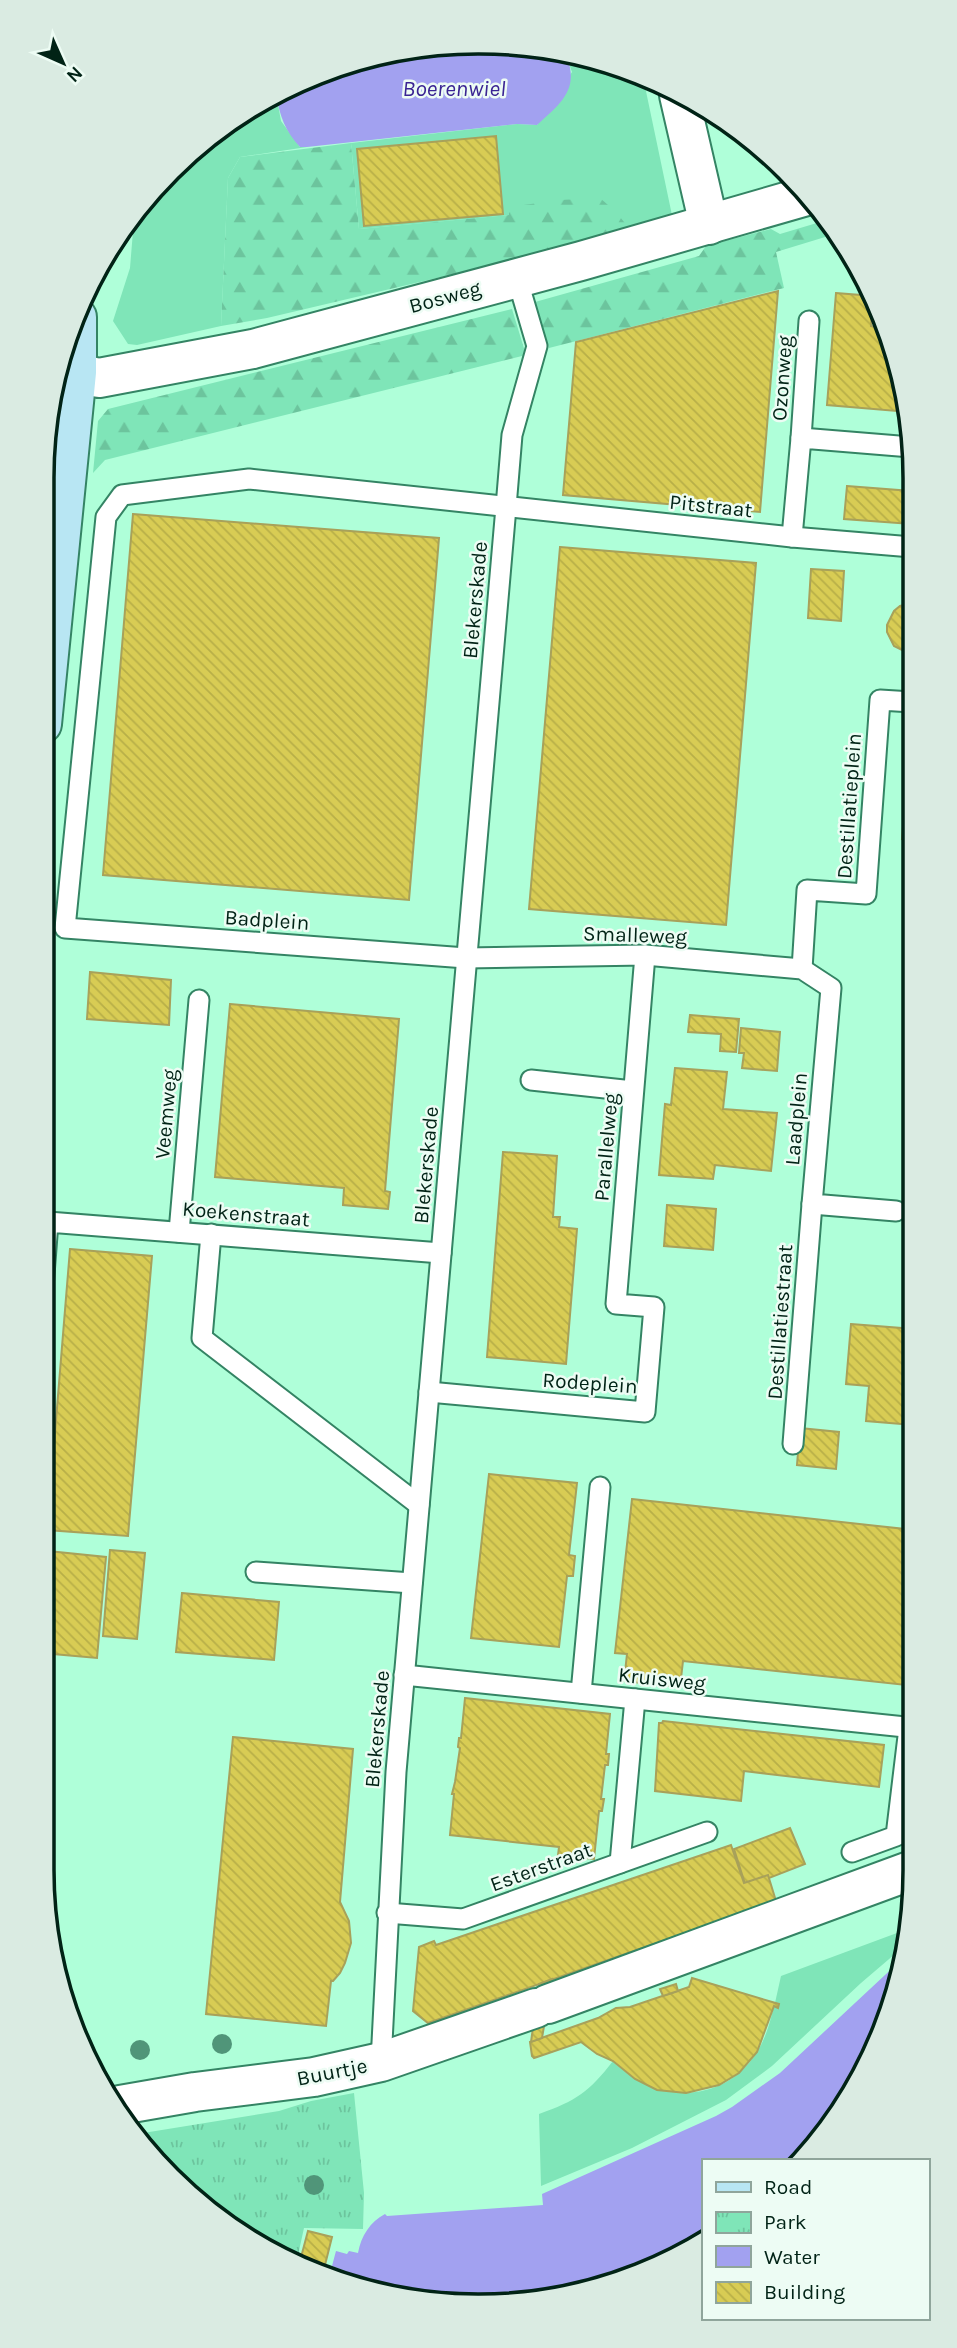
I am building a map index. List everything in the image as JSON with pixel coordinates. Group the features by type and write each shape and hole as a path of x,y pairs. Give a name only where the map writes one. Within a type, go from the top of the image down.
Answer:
{"main road":[{"path":"54,561 68,374"}],"street":[{"path":"682,106 709,225"},
{"name":"Bosweg","path":"68,371 99,378 253,349 797,199"},
{"name":"Buurtje","path":"125,2104 314,2077 381,2062 903,1873"}],"lane":[{"name":"Blekerskade","path":"381,2062 396,1772 512,435 537,346 517,278"},
{"name":"Ozonweg","path":"792,537 809,321"},
{"path":"801,438 901,446"},
{"name":"Pitstraat","path":"65,928 106,517 122,495 249,479 792,537 903,546"},
{"name":"Destillatieplein","path":"802,969 807,890 866,894 880,700 903,701"},
{"name":"Badplein","path":"65,928 466,958"},
{"name":"Smalleweg","path":"466,958 645,955 802,969"},
{"name":"Parallelweg","path":"645,955 616,1304 654,1307"},
{"name":"Laadplein","path":"802,969 831,988 812,1204"},
{"name":"Veemweg","path":"179,1232 199,1000"},
{"path":"531,1080 633,1091"},
{"path":"812,1204 896,1211"},
{"name":"Destillatiestraat","path":"793,1444 812,1204"},
{"name":"Koekenstraat","path":"54,1222 441,1253"},
{"path":"211,1234 202,1338 419,1505"},
{"name":"Rodeplein","path":"429,1392 645,1412 654,1307"},
{"path":"581,1693 600,1488"},
{"path":"256,1572 412,1583"},
{"name":"Kruisweg","path":"404,1675 903,1727"},
{"path":"620,1863 635,1699"},
{"path":"852,1852 896,1836 903,1789"},
{"name":"Esterstraat","path":"387,1913 463,1919 707,1832"}],"green space":[{"path":"569,64 646,89 673,220 632,232 509,207 510,215 359,229 351,143 517,124 537,125 572,72"},
{"path":"278,105 281,121 300,147 307,147 240,157 228,178 221,326 137,345 128,344 113,321 130,268 133,233 160,199 220,142"},
{"path":"351,143 359,229 509,215 509,207 600,198 632,232 267,318 221,326 228,178 240,157"},
{"path":"817,223 827,237 776,252 784,288 549,348 535,302 699,256 706,246 771,229 780,234"},
{"path":"512,309 526,355 105,460 93,473 98,421 108,409"},
{"path":"898,1933 894,1955 772,2066 726,2100 632,2148 541,2186 539,2114 563,2105 581,2094 597,2081 613,2061 648,2085 668,2091 708,2090 726,2082 743,2070 760,2047 774,2006 777,2007 775,2003 781,1976"},
{"path":"354,2093 364,2193 363,2229 304,2228 298,2253 266,2237 220,2206 179,2169 146,2133 279,2111 311,2101"}],"water":[{"name":"Boerenwiel","path":"451,55 506,55 561,62 569,64 570,69 571,79 565,96 537,125 517,124 300,147 281,116 278,105 291,98 342,77 396,62"},
{"path":"890,1970 870,2032 846,2082 815,2128 788,2159 702,2159 702,2230 691,2237 615,2271 561,2286 506,2293 451,2293 396,2286 332,2266 336,2251 358,2253 367,2230 385,2214 387,2216 543,2205 542,2194 716,2116 780,2073"}],"building":[{"path":"496,136 503,214 364,226 357,149"},
{"path":"778,291 760,512 563,495 576,342"},
{"path":"836,293 861,295 871,320 871,326 874,326 880,342 897,411 827,405"},
{"path":"847,486 903,490 903,523 844,519"},
{"path":"133,514 439,538 409,900 103,875"},
{"path":"560,547 756,563 726,925 529,909"},
{"path":"811,569 844,571 841,621 808,618"},
{"path":"903,605 903,650 894,646 887,632 887,625 894,611"},
{"path":"90,972 171,980 169,1025 87,1019"},
{"path":"230,1004 399,1019 385,1191 390,1192 388,1209 343,1205 344,1188 215,1177"},
{"path":"690,1015 739,1019 736,1052 720,1051 721,1034 688,1032"},
{"path":"741,1028 780,1032 777,1071 742,1068 744,1053 739,1053"},
{"path":"675,1068 727,1072 723,1109 777,1113 771,1171 715,1165 713,1179 659,1175 665,1104 671,1105"},
{"path":"503,1152 557,1156 553,1217 560,1217 559,1227 577,1229 566,1364 487,1357"},
{"path":"667,1205 716,1209 713,1250 664,1246"},
{"path":"70,1249 152,1256 128,1536 54,1531 54,1444"},
{"path":"851,1324 903,1328 903,1424 866,1421 869,1386 846,1384"},
{"path":"800,1428 839,1432 836,1469 797,1465"},
{"path":"489,1474 577,1483 569,1555 575,1556 573,1576 567,1576 559,1647 471,1638"},
{"path":"632,1499 903,1529 903,1685 683,1661 680,1687 624,1681 627,1654 615,1653"},
{"path":"110,1550 145,1553 137,1639 103,1636"},
{"path":"54,1552 106,1557 97,1658 54,1654"},
{"path":"182,1593 279,1602 274,1660 176,1652"},
{"path":"465,1698 610,1714 606,1754 609,1754 608,1765 605,1765 601,1799 604,1799 602,1811 599,1811 594,1859 558,1855 559,1847 450,1835 452,1794"},
{"path":"663,1721 884,1745 879,1787 744,1771 741,1801 655,1791 659,1723"},
{"path":"233,1737 353,1749 340,1902 349,1921 351,1943 340,1973 331,1981 326,2026 206,2014"},
{"path":"790,1828 805,1864 746,1887 734,1849"},
{"path":"731,1845 744,1883 768,1875 776,1901 428,2023 413,2011 419,1947 434,1941 436,1945"},
{"path":"692,1978 779,2004 778,2008 774,2006 757,2052 739,2073 719,2085 686,2093 657,2090 635,2079 613,2061 597,2054 581,2042 534,2058 532,2056 530,2042 598,2018 616,2008 630,2007 689,1987"},
{"path":"552,1979 542,2038 531,2042 539,1984"},
{"path":"676,1984 678,1991 663,1996 660,1989"},
{"path":"308,2231 332,2237 325,2265 302,2255"}]}
